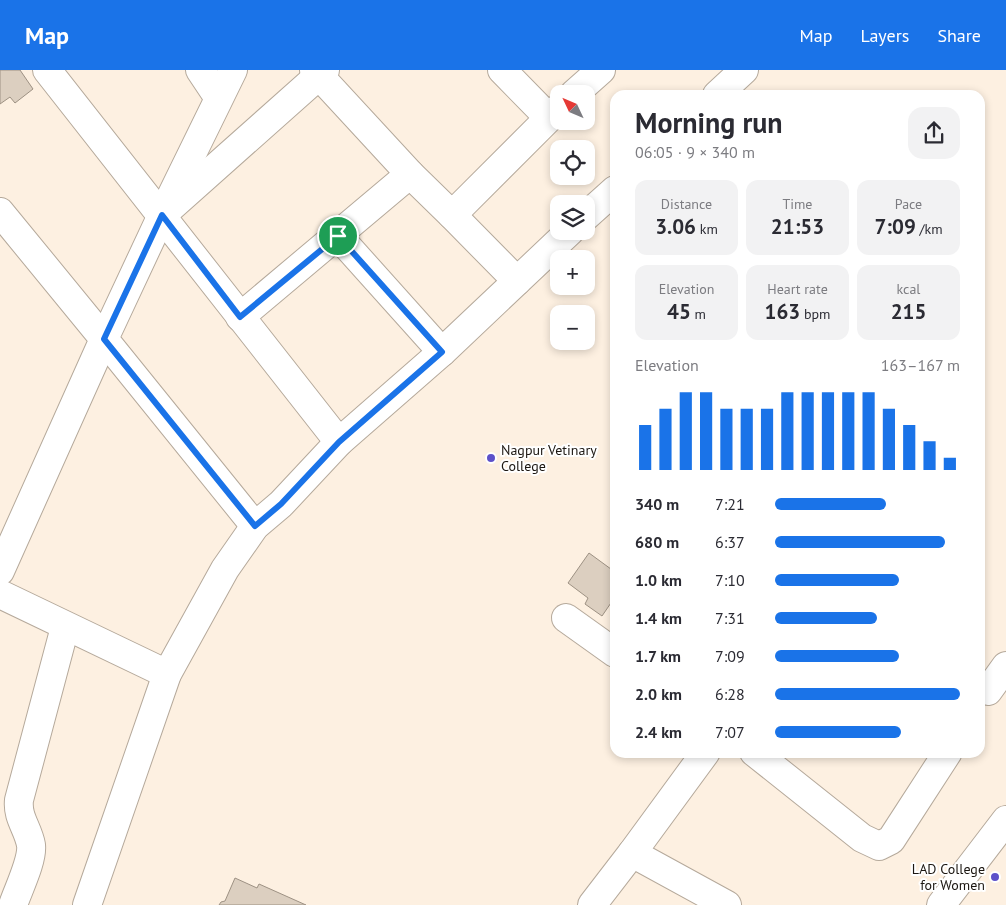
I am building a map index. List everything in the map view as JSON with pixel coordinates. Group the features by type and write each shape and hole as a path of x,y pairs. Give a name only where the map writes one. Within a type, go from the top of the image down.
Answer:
{"street":[{"path":"47,70 339,442"},
{"path":"200,70 218,97"},
{"path":"0,571 104,339 218,97 233,70"},
{"path":"502,70 550,109"},
{"path":"584,85 601,70"},
{"path":"722,90 744,70"},
{"path":"162,215 319,72 410,174 517,281"},
{"path":"452,214 550,116"},
{"path":"240,317 410,174"},
{"path":"595,208 610,194"},
{"path":"5,230 104,339 255,526"},
{"path":"338,236 442,352"},
{"path":"87,905 167,674 225,569 255,526 281,504 339,442 442,352 560,240"},
{"path":"0,594 65,627 167,674"},
{"path":"566,618 610,649"},
{"path":"13,905 30,856 31,846 18,810 19,800 65,627"},
{"path":"985,691 1006,666"},
{"path":"592,905 702,758"},
{"path":"762,758 862,838 879,846 891,840 944,758"},
{"path":"941,905 1006,820"},
{"path":"632,853 727,905"}],"building":[{"path":"0,70 20,70 33,89 15,103 10,97 0,104"},
{"path":"589,553 610,568 610,604 602,616 585,604 588,598 568,583"},
{"path":"235,878 257,888 259,884 306,905 219,905 225,901"}],"place":[{"name":"Nagpur Vetinary College","path":"491,458"},
{"name":"LAD College for Women","path":"995,877"}],"route":[{"path":"162,215 240,317 338,236 442,352 339,442 281,504 255,526 104,339 162,215"}]}
